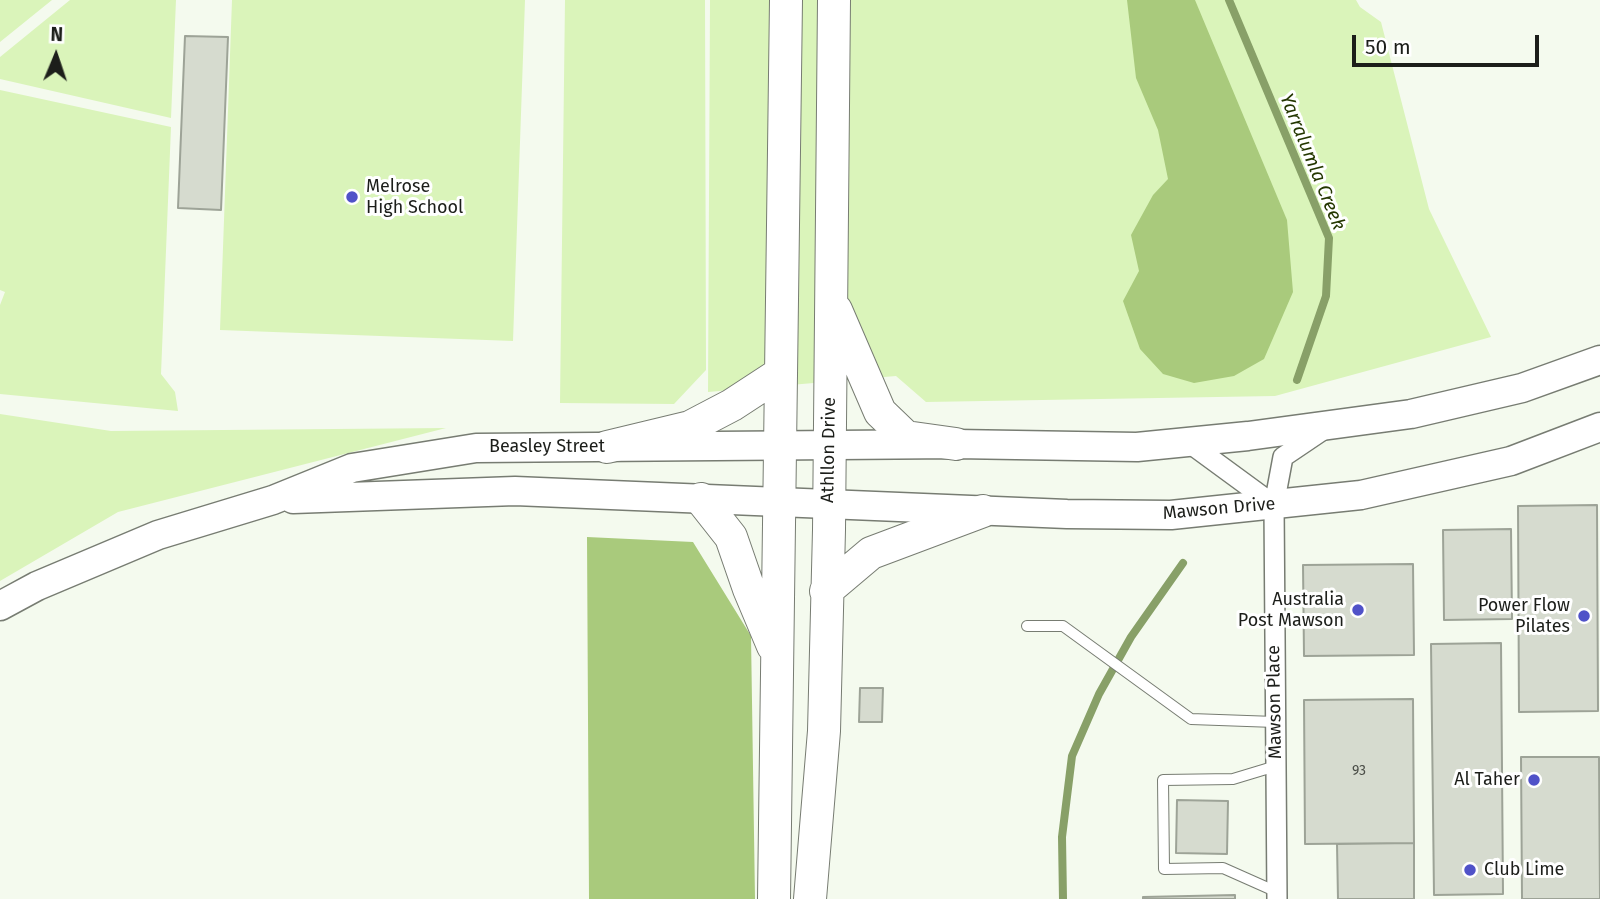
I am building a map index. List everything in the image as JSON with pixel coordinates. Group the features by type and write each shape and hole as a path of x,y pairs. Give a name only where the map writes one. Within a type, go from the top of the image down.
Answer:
{"main road":[{"path":"774,899 786,0"},
{"name":"Athllon Drive","path":"810,899 824,731 834,0"},
{"path":"831,299 880,412 906,437 956,444"},
{"path":"829,445 1136,447 1188,442 1411,414 1522,388 1600,360"},
{"path":"607,447 690,427 732,405 781,373"},
{"name":"Mawson Drive","path":"828,504 1171,515 1274,505 1361,495 1511,461 1600,427"},
{"name":"Beasley Street","path":"0,606 37,586 159,535 273,500 352,468 476,448 829,445"},
{"name":"Beasley Street","path":"273,500 515,491 828,504"},
{"path":"701,499 732,537 749,589 778,657"},
{"path":"826,591 871,553 983,511"}],"street":[{"name":"Mawson Place","path":"1277,896 1274,505 1283,457 1330,426"},
{"path":"1188,442 1274,505"}],"lane":[{"path":"1027,626 1063,626 1191,719 1276,722"},
{"path":"1276,766 1233,779 1164,780 1164,869 1223,869 1277,896"}],"green space":[{"path":"0,0 52,0 0,42"},
{"path":"70,0 176,0 171,118 0,79 0,57"},
{"path":"232,0 525,0 513,341 220,330"},
{"path":"565,0 705,0 706,370 674,404 560,403"},
{"path":"710,0 1356,0 1360,7 1381,22 1429,209 1491,337 1275,396 926,402 896,376 708,392"},
{"path":"1127,0 1195,0 1287,220 1293,292 1264,359 1234,376 1194,383 1163,374 1140,349 1123,301 1139,271 1131,235 1153,195 1168,179 1158,130 1136,78"},
{"path":"0,90 171,127 161,374 175,392 178,411 0,394 0,305 5,292 0,290"},
{"path":"0,414 111,431 446,428 118,512 0,581"},
{"path":"587,537 693,542 751,636 755,899 589,899"}],"building":[{"path":"185,36 228,37 221,210 178,208"},
{"path":"1597,505 1598,711 1519,712 1518,506"},
{"path":"1511,529 1512,619 1444,620 1443,530"},
{"name":"Australia Post Mawson","path":"1413,564 1414,655 1304,656 1303,565"},
{"path":"1501,643 1503,894 1434,895 1431,644"},
{"path":"860,688 883,688 882,722 859,722"},
{"path":"1413,699 1414,843 1305,844 1304,700"},
{"path":"1521,757 1599,757 1600,899 1522,899"},
{"path":"1177,800 1228,801 1227,854 1176,853"},
{"path":"1414,843 1414,899 1338,899 1337,844"},
{"path":"1235,895 1235,899 1143,899 1143,897"}],"waterway":[{"name":"Yarralumla Creek","path":"1229,0 1329,238 1326,296 1297,380"},
{"name":"Yarralumla Creek","path":"1063,899 1062,837 1072,756 1099,694 1131,637 1183,563"}],"place":[{"name":"Melrose High School","path":"352,197"},
{"name":"Australia Post Mawson","path":"1358,610"},
{"name":"Power Flow Pilates","path":"1584,616"},
{"name":"Al Taher","path":"1534,780"},
{"name":"Club Lime","path":"1470,870"}]}
